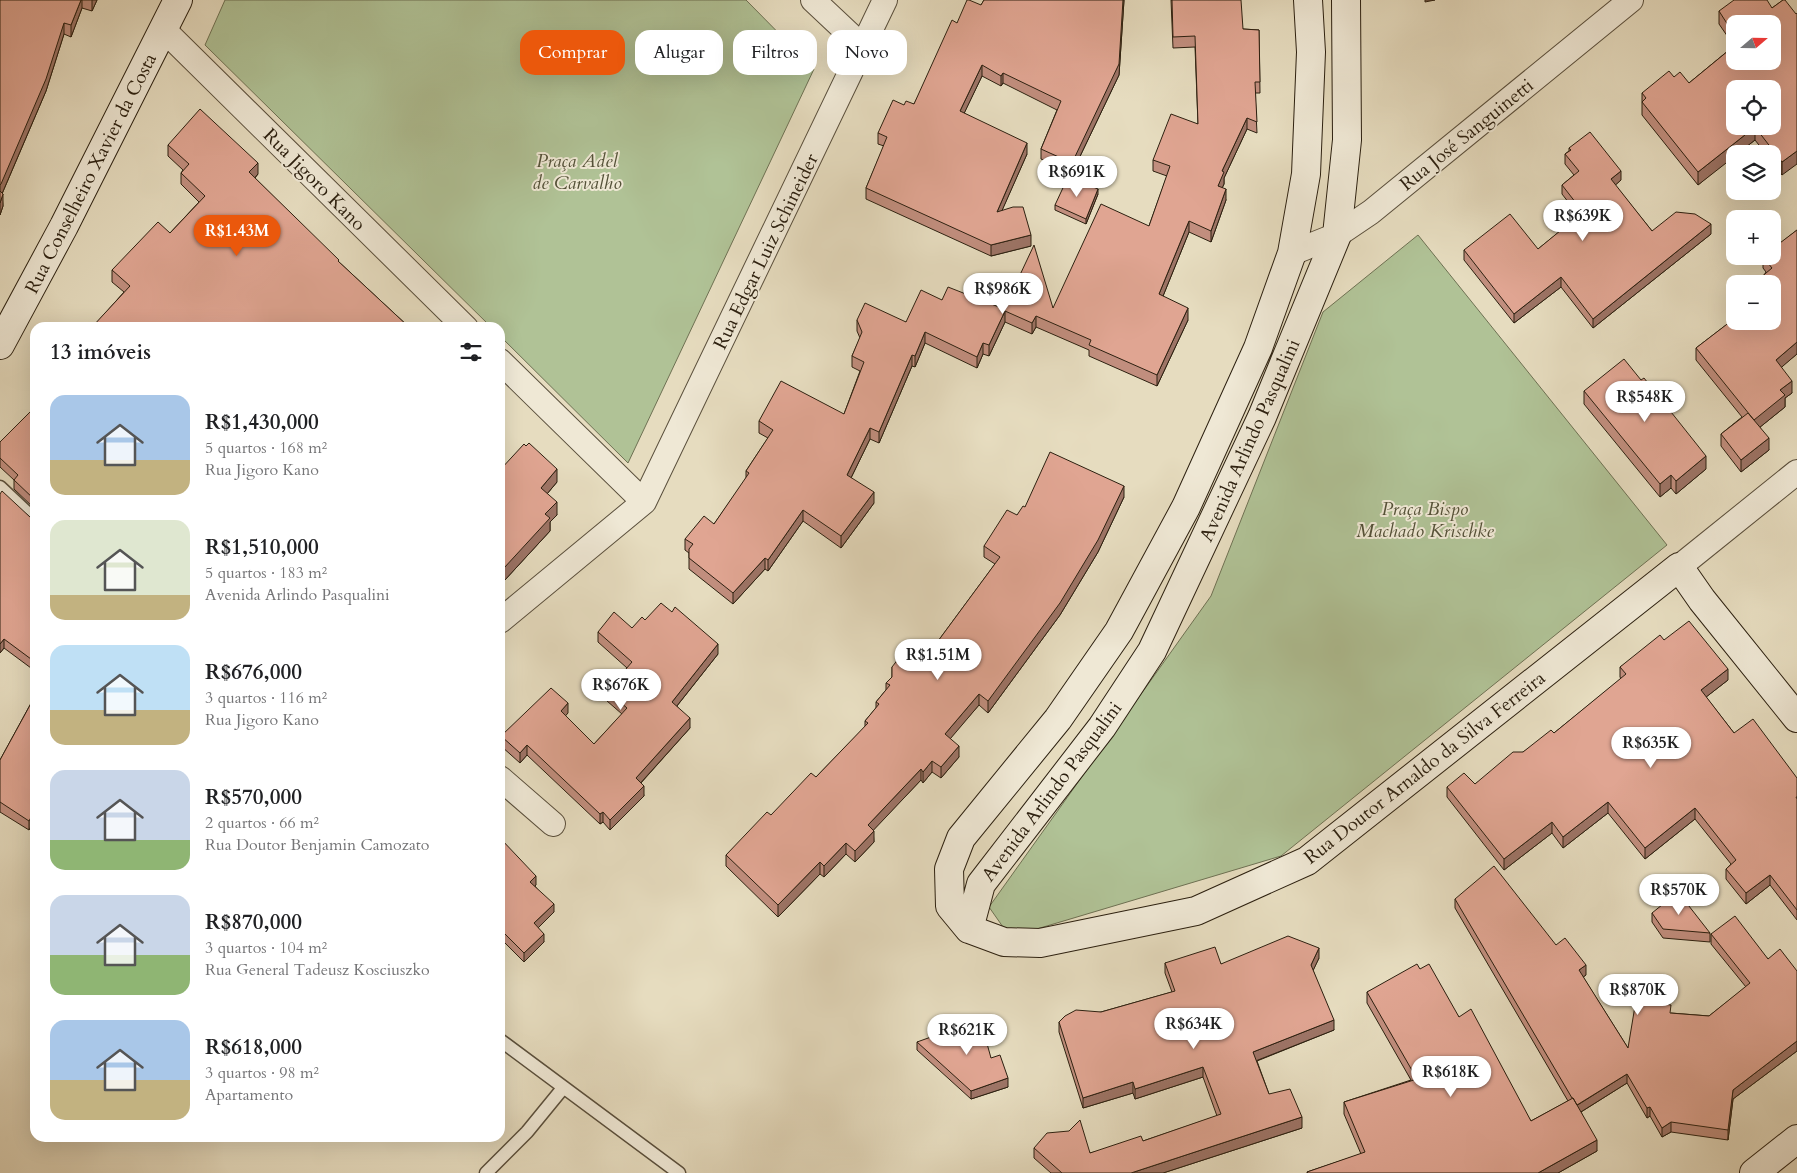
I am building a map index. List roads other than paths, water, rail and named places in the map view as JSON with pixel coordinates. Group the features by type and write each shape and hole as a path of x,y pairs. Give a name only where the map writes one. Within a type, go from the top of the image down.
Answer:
{"street":[{"name":"Rua Conselheiro Xavier da Costa","path":"0,346 178,0"},
{"path":"814,0 845,30"},
{"name":"Rua Edgar Luiz Schineider","path":"871,30 885,0"},
{"name":"Avenida Arlindo Pasqualini","path":"969,929 950,906 949,869 961,838 1058,719 1119,631 1186,507 1258,348 1292,253 1306,174 1311,52 1308,0"},
{"name":"Avenida Arlindo Pasqualini","path":"969,929 981,884 1102,727 1152,651 1262,417 1337,235 1347,140 1346,0"},
{"name":"Rua José Sanguinetti","path":"1292,253 1337,235 1371,212 1631,0"},
{"name":"Rua Jigoro Kano","path":"164,30 460,322"},
{"name":"Rua Edgar Luiz Schineider","path":"644,502 850,75"},
{"path":"1306,174 1343,181"},
{"path":"505,366 644,502 505,617"},
{"name":"Rua Doutor Arnaldo da Silva Ferreira","path":"969,929 1004,942 1040,943 1196,911 1307,861 1797,472"},
{"path":"1679,567 1702,600 1797,718"},
{"path":"505,782 554,824"},
{"path":"1754,1173 1797,1139"}],"lane":[{"path":"0,486 30,515"},
{"path":"505,1044 679,1173"},
{"path":"486,1173 527,1132 563,1088"}],"park label":[{"name":"Praça Adel de Carvalho","path":"577,171"},
{"name":"Praça Bispo Machado Krischke","path":"1425,519"}]}
